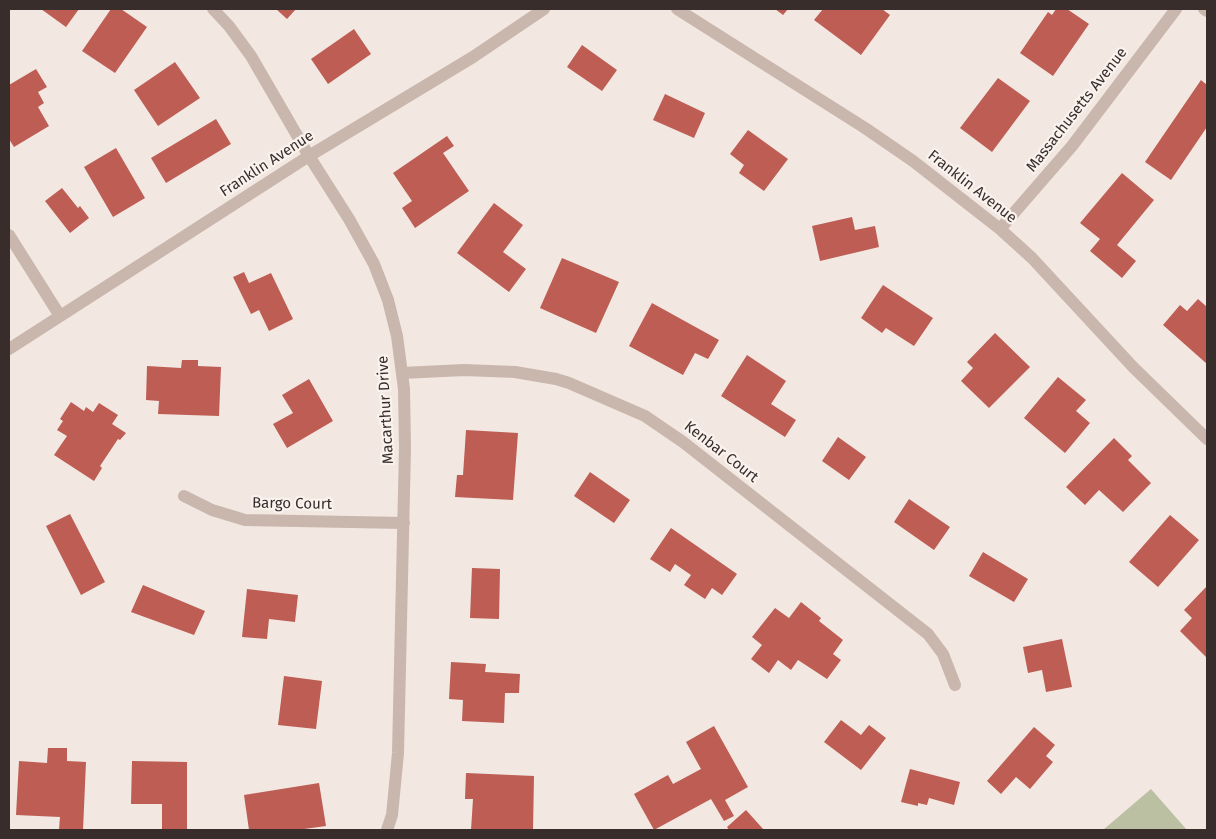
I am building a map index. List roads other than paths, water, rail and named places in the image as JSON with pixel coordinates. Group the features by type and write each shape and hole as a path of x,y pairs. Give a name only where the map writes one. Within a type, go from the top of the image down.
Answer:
{"street":[{"name":"Macarthur Drive","path":"213,9 251,56 309,156 349,219 374,264 388,300 397,336 402,373 405,448 404,523 398,753 392,815 387,830"},
{"name":"Franklin Avenue","path":"9,349 309,156 473,56 544,9"},
{"name":"Franklin Avenue","path":"677,9 914,161 1000,229 1032,258 1133,367 1207,439"},
{"name":"Massachusetts Avenue","path":"1000,229 1072,146 1176,9"},
{"path":"9,235 60,316"},
{"name":"Kenbar Court","path":"402,373 464,370 516,372 556,379 645,416 683,442 928,634 943,654 955,685"},
{"name":"Bargo Court","path":"184,496 212,510 245,520 404,523"}]}
